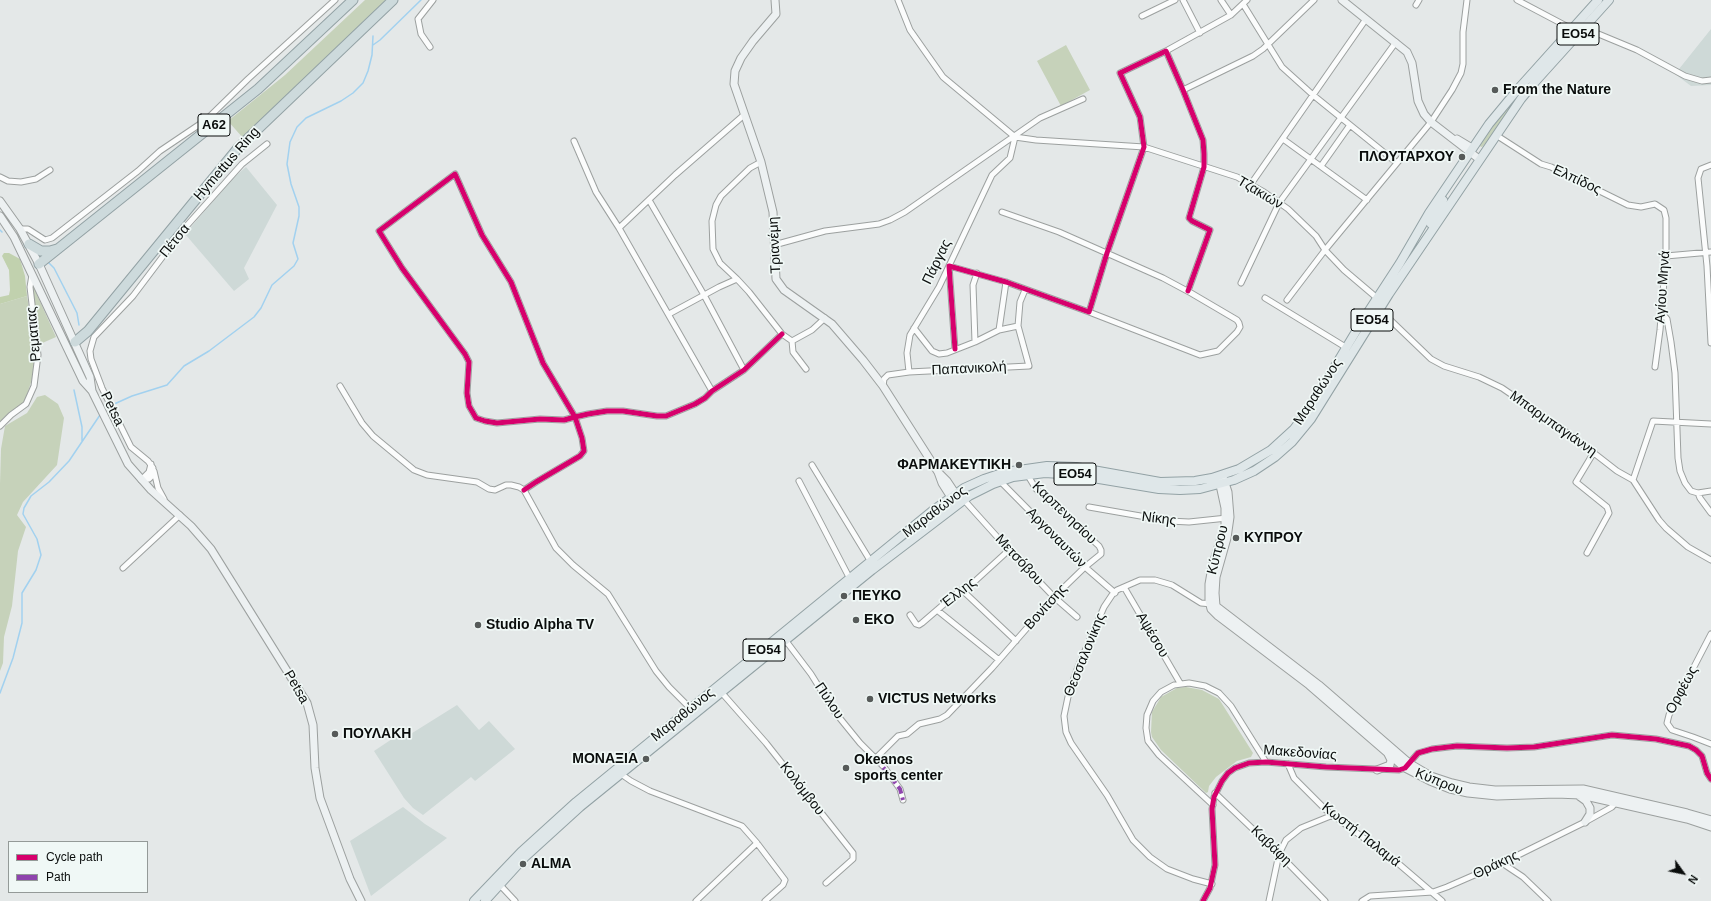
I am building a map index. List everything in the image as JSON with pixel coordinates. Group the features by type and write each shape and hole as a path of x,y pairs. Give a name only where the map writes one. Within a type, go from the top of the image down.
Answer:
{"highway":[{"name":"Α62","path":"58,248 258,89 353,0"},
{"name":"Hymettus Ring","path":"75,342 88,331 238,148 393,0"},
{"path":"28,244 45,252 58,248"},
{"path":"39,264 58,248"}],"main road":[{"name":"Τριανέμη","path":"775,0 776,14 753,42 735,71 734,84 761,162 774,212 776,279 784,290 832,324 863,360 883,386 938,472 947,481 953,496 960,502"},
{"path":"1342,0 1405,50 1410,57 1419,104 1424,114 1430,122 1473,154"},
{"name":"Μαραθώνος","path":"485,901 499,884 554,830 621,774 872,570 960,502 980,490 1000,481 1027,474 1069,474 1149,488 1175,490 1200,489 1223,484 1266,464 1299,434 1321,404 1379,309 1426,238 1473,154 1506,103 1598,0"},
{"name":"Μαραθώνος","path":"474,901 510,863 550,825 871,562 953,496 974,483 1013,470 1039,466 1076,467 1168,482 1195,481 1222,475 1246,466 1261,457 1294,429 1311,406 1436,202 1473,154 1496,135 1535,82 1609,0"},
{"path":"0,201 20,229 39,264 90,377 92,391"},
{"path":"0,216 14,236 83,381 92,391"},
{"path":"32,275 39,264"},
{"path":"66,346 75,342"},
{"name":"Petsa","path":"92,391 117,445 128,464 141,480 202,537 211,549 307,704 313,725 315,768 320,798 350,879 361,901"},
{"name":"Κύπρου","path":"1222,475 1225,506 1228,518 1227,538 1216,577 1213,604 1215,613 1300,677 1388,754 1407,765 1437,778 1469,788 1504,790 1577,788 1711,827"},
{"name":"Κύπρου","path":"1213,604 1319,685 1419,776 1450,789 1475,795 1502,796 1575,794 1686,813 1711,820"},
{"path":"1377,770 1390,765 1391,760 1388,754"},
{"path":"1575,794 1586,801 1590,808 1590,814 1585,822"}],"street":[{"path":"20,229 28,229 45,240 52,238 138,171 160,151 206,120 248,79 335,0"},
{"path":"430,47 420,34 418,19 433,0"},
{"path":"898,0 910,30 943,77 1015,137"},
{"path":"1142,16 1175,0"},
{"path":"1183,0 1200,33"},
{"path":"1221,0 1231,15"},
{"path":"1183,90 1253,56 1268,45 1314,0"},
{"path":"1416,5 1419,0"},
{"path":"1287,300 1325,250 1430,122 1452,90 1461,73 1464,57 1463,38 1467,0"},
{"path":"1521,1 1572,29"},
{"path":"1089,312 1107,253 1144,147 1140,117 1120,73 1200,33 1231,15 1245,2 1268,45 1282,67 1313,95 1397,163"},
{"path":"1251,184 1366,19"},
{"path":"1584,28 1637,50 1685,76 1702,81 1711,80"},
{"path":"1241,283 1279,203 1396,42"},
{"path":"1166,51 1203,140 1204,167 1189,218 1210,230 1188,291"},
{"path":"774,245 825,231 879,224 890,220 905,212 1015,137 1040,118 1083,99"},
{"path":"619,228 675,175 744,115"},
{"path":"1321,166 1350,125"},
{"name":"Ελπίδος","path":"1496,135 1541,164 1551,166 1628,205 1641,207 1655,204 1662,208"},
{"name":"Τζακιών","path":"1015,137 1036,140 1144,147 1237,177 1251,184 1293,214 1316,236 1325,250 1344,270 1377,298"},
{"name":"Πάργας","path":"909,372 908,345 914,328 939,287 992,175 1010,158 1015,137"},
{"path":"1283,139 1367,200"},
{"path":"574,141 596,192 619,228 712,391"},
{"name":"Πέτσα","path":"102,388 91,360 90,351 94,337 133,296 182,231 238,168 267,144"},
{"path":"761,162 750,168 721,196 716,205 712,221 713,249 720,263 749,292 782,334 792,341 793,352 806,369"},
{"path":"1711,165 1702,168 1698,176 1708,253 1711,343"},
{"path":"0,177 8,181 21,182 36,179 50,170"},
{"path":"524,490 531,484 576,459 582,454 584,448 575,417 543,363 511,282 482,235 455,174 379,231 402,268 465,354 469,362 467,393 469,406 476,418 497,423 540,419 564,420 575,417 607,411 666,416 695,404 744,370 782,334"},
{"path":"649,200 704,295 744,370"},
{"name":"Αγίου Μηνά","path":"1655,367 1662,313 1666,256 1666,218 1662,208"},
{"path":"955,349 949,266 1006,282 1089,312 1196,354 1204,355 1218,351 1240,327 1240,323 1188,291 1059,232 1002,212"},
{"path":"1666,256 1708,253"},
{"path":"975,342 973,285 977,273"},
{"name":"Ρεματιας","path":"0,426 11,415 26,404 34,386 38,355 30,287 32,275"},
{"path":"669,314 704,295 737,280"},
{"path":"999,330 1006,282"},
{"path":"914,328 934,352 942,354 975,342 999,330 1018,326 1020,302 1025,290"},
{"path":"1265,298 1346,348"},
{"name":"Μπαρμπαγιάννη","path":"1379,309 1431,359 1444,366 1478,377 1502,388 1594,452 1617,471 1633,480 1659,520 1666,528 1688,547 1711,560"},
{"path":"1662,313 1667,319 1671,342 1678,422 1678,458 1680,471 1690,490 1697,493 1711,491"},
{"path":"792,341 812,330 825,318"},
{"name":"Παπανικολή","path":"909,372 1029,366 1018,326"},
{"path":"883,386 884,379 888,374 909,372"},
{"path":"340,386 362,423 373,436 414,470 427,475 477,482 489,489 495,490 506,485 511,485 520,487 524,490 556,548 573,565 608,594 656,671 669,687 691,709"},
{"name":"Petsa","path":"102,388 128,441 137,453 152,466 158,488 166,504"},
{"path":"1633,480 1653,421 1711,424"},
{"path":"1587,553 1610,513 1607,507 1576,482 1594,452"},
{"path":"812,465 871,562"},
{"path":"141,480 149,472 152,466"},
{"name":"Καρπενησίου","path":"1027,474 1036,489 1099,546 1101,550"},
{"path":"799,481 850,579"},
{"name":"Αργοναυτών","path":"1000,481 1084,567 1115,593"},
{"path":"1697,493 1711,513"},
{"name":"Μετσόβου","path":"960,502 1054,597 1077,617"},
{"name":"Νίκης","path":"1089,507 1169,521 1189,522 1228,518"},
{"path":"123,568 180,515"},
{"name":"Έλλης","path":"910,615 914,623 919,625 974,582 1009,550"},
{"name":"Βονίτσης","path":"876,758 896,737 907,734 919,724 940,719 947,715 992,668 1054,597 1084,567 1101,554 1101,550"},
{"name":"Θεσσαλονίκης","path":"1212,884 1198,881 1170,870 1154,860 1137,844 1125,828 1108,796 1077,753 1067,736 1064,716 1069,692 1097,621 1106,604 1115,593 1140,580 1155,580 1172,585 1201,603 1213,604"},
{"name":"Αψέσου","path":"1124,587 1180,683"},
{"path":"962,590 1016,641"},
{"path":"937,610 999,660"},
{"name":"Ορφέως","path":"1711,634 1669,715 1667,723 1672,730 1699,738 1711,744"},
{"name":"Πύλου","path":"786,641 811,674 834,711 860,743 876,758 900,789 903,800"},
{"path":"1213,805 1159,755 1151,746 1147,737 1146,719 1153,701 1164,690 1180,683 1193,683 1205,686 1222,695 1231,706 1266,762"},
{"name":"Κολόμβου","path":"722,693 766,743 853,853 853,859 826,883"},
{"path":"1407,765 1418,753 1432,748 1457,746 1507,748 1534,747 1619,735 1656,739 1689,746 1702,756 1707,773 1711,779"},
{"name":"Μακεδονίας","path":"1203,901 1212,884 1216,859 1213,805 1216,793 1225,777 1235,768 1249,763 1266,762 1377,770 1399,770 1407,765"},
{"name":"Κωστή Παλαμά","path":"1288,764 1294,778 1333,815 1400,865 1442,901"},
{"path":"621,774 650,791 742,826 785,880 783,885 765,901"},
{"name":"Καβάφη","path":"1216,793 1325,901"},
{"name":"Θράκης","path":"1362,901 1370,896 1433,892 1502,863 1585,822 1609,809 1617,800"},
{"path":"1269,901 1279,854 1286,840 1294,832 1333,815"},
{"path":"696,901 757,843"},
{"path":"1502,863 1531,883 1548,901"},
{"path":"499,884 515,901"}],"shaded area":[{"path":"1711,29 1711,85 1691,86 1675,74"},
{"path":"246,167 277,205 244,268 249,279 234,291 185,234 232,179"},
{"path":"457,705 479,730 489,721 515,749 475,781 471,777 423,815 413,808 404,798 374,751 398,735 401,740"},
{"path":"403,807 425,824 447,838 371,896 350,841"}],"green space":[{"path":"365,0 387,0 243,138 228,121 285,75"},
{"path":"1066,45 1090,90 1061,106 1037,61"},
{"path":"1532,78 1533,79 1486,143 1482,147 1479,146 1489,129"},
{"path":"4,253 9,253 20,259 25,276 27,296 0,304 0,297 9,295 10,290 9,270 2,256"},
{"path":"33,286 56,337 40,344 35,312"},
{"path":"27,296 34,338 34,366 32,379 25,401 0,423 0,304"},
{"path":"45,395 58,404 64,418 57,465 23,502 17,515 26,527 18,551 12,606 4,637 3,663 0,671 1,449 5,426 27,413 37,397"},
{"path":"1186,687 1202,690 1219,699 1253,753 1251,757 1237,761 1216,777 1206,793 1161,750 1152,737 1151,732 1152,712 1161,697 1177,688"}],"waterway":[{"path":"373,45 421,0"},
{"path":"112,405 132,396 167,385 184,366 209,351 254,317 261,308 272,285 294,266 298,259 293,243 299,216 299,207 291,184 287,164 290,142 297,127 306,118 341,101 353,93 363,83 372,55 373,36"},
{"path":"48,262 54,268 77,313 79,325"},
{"path":"74,390 82,427 82,441"},
{"path":"0,693 13,658 22,623 22,593 36,570 41,555 37,539 23,514 24,508 31,496 49,482 69,461 100,415"}],"marked path":[{"path":"876,758 900,789 903,800"}],"cycle path":[{"path":"955,349 949,266 1006,282 1089,312 1107,253 1144,147 1140,117 1120,73 1166,51 1203,140 1204,167 1189,218 1210,230 1188,291"},
{"path":"524,490 580,456 584,451 582,438 575,417 543,363 511,282 482,235 455,174 379,231 402,268 465,354 469,362 467,393 469,406 476,418 497,423 540,419 564,420 575,417 588,414 607,411 623,411 666,416 695,404 705,398 712,391 744,370 782,334"},
{"path":"1203,901 1210,888 1215,865 1212,809 1214,797 1228,773 1235,768 1249,763 1266,762 1326,767 1399,770 1405,768 1418,753 1432,749 1457,746 1507,748 1534,747 1612,735 1656,739 1689,746 1702,756 1707,773 1711,779"}],"place":[{"name":"From the Nature","path":"1495,90"},
{"name":"ΠΛΟΥΤΑΡΧΟΥ","path":"1462,157"},
{"name":"ΦΑΡΜΑΚΕΥΤΙΚΗ","path":"1019,465"},
{"name":"ΚΥΠΡΟΥ","path":"1236,538"},
{"name":"ΠΕΥΚΟ","path":"844,596"},
{"name":"EKO","path":"856,620"},
{"name":"Studio Alpha TV","path":"478,625"},
{"name":"VICTUS Networks","path":"870,699"},
{"name":"ΠΟΥΛΑΚΗ","path":"335,734"},
{"name":"ΜΟΝΑΞΙΑ","path":"646,759"},
{"name":"Okeanos sports center","path":"846,768"},
{"name":"ALMA","path":"523,864"}]}
